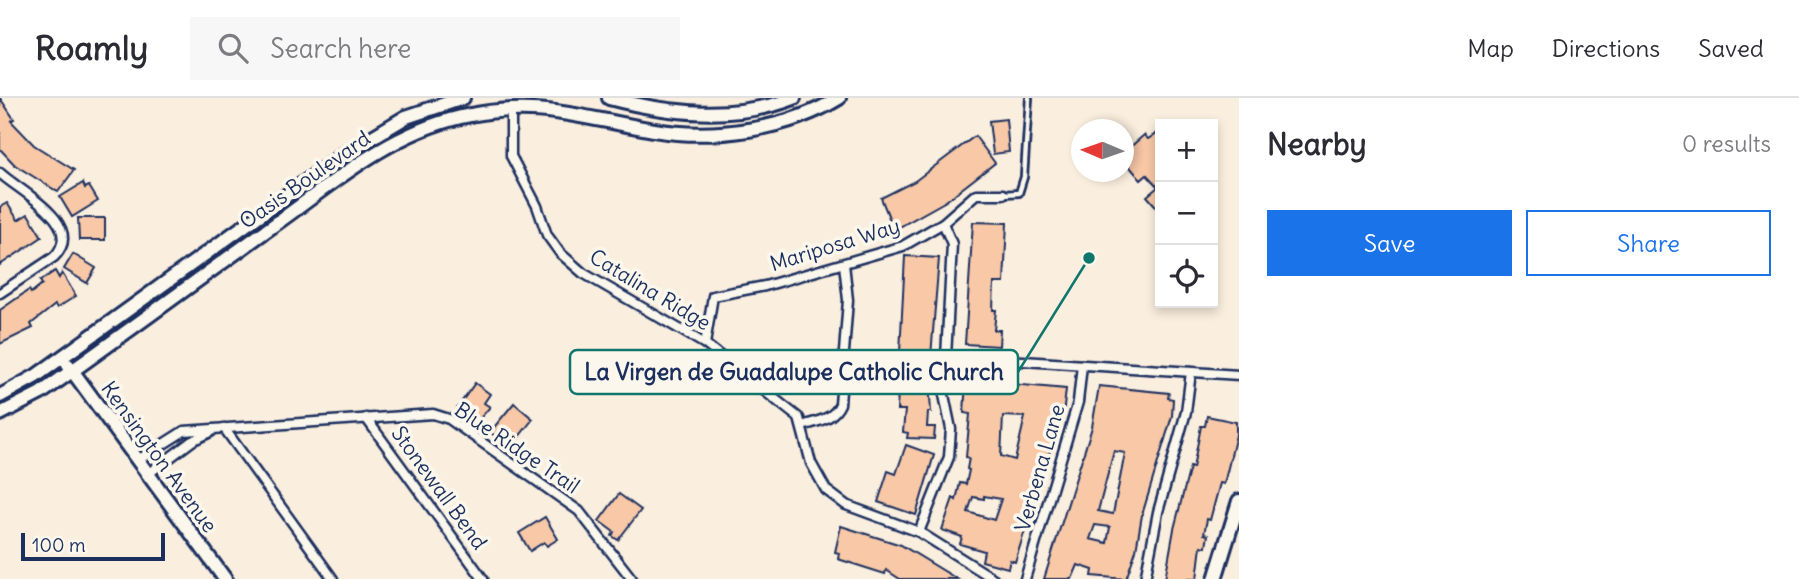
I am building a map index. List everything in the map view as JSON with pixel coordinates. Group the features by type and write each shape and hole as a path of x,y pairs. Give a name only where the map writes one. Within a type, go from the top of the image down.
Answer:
{"street":[{"name":"Oasis Boulevard","path":"0,396 62,357 344,154 406,117 463,98"},
{"path":"609,98 683,113 738,111 773,106 794,98"},
{"name":"Oasis Boulevard","path":"0,414 26,403 380,149 424,128 511,103 654,130 704,135 751,130 787,120 839,98"},
{"name":"Catalina Ridge","path":"511,103 511,156 537,206 547,235 560,253 583,273 705,344 799,418 811,463 826,490 846,505 919,532 994,579"},
{"path":"0,173 50,211 61,228 62,244 54,257 0,293"},
{"name":"Mariposa Way","path":"705,344 713,296 765,286 903,246 943,223 976,194 1003,194"},
{"path":"919,532 949,457 951,429 944,395 952,244 943,223"},
{"path":"802,426 827,419 836,413 840,404 848,300 844,264"},
{"path":"946,356 1239,375"},
{"name":"Kensington Avenue","path":"62,357 225,579"},
{"name":"Verbena Lane","path":"1026,579 1078,402 1082,365"},
{"path":"1145,579 1158,512 1186,412 1191,372"},
{"name":"Blue Ridge Trail","path":"138,460 184,431 433,414 449,419 579,512 632,579"},
{"name":"Stonewall Bend","path":"366,418 483,579"},
{"path":"224,428 333,579"},
{"name":"Blue Ridge Trail","path":"148,474 192,441 224,428"},
{"path":"1215,579 1239,501"}],"lane":[{"path":"1003,194 1018,193 1024,177 1029,98"}],"building":[{"path":"0,98 14,119 11,121 34,145 74,170 58,192 15,165 0,149"},
{"path":"1006,119 1009,152 993,154 989,121"},
{"path":"1155,134 1155,184 1147,175 1141,180 1134,172 1134,144 1144,135 1148,139"},
{"path":"975,136 995,163 946,201 894,230 881,198 915,181"},
{"path":"83,183 85,188 89,186 98,201 72,217 60,197"},
{"path":"1155,189 1155,205 1147,196"},
{"path":"7,203 18,220 28,214 42,237 0,265 0,207"},
{"path":"78,218 105,218 105,240 79,240"},
{"path":"973,222 1007,223 1004,283 994,283 994,330 1000,330 999,346 965,344"},
{"path":"73,254 96,268 87,283 64,269"},
{"path":"905,256 939,258 929,381 931,412 928,412 927,427 935,427 934,439 907,438 908,433 903,432 905,410 897,410"},
{"path":"55,271 59,278 62,273 76,296 57,308 55,305 31,324 33,328 0,344 0,310 29,290 31,293 42,284 40,281"},
{"path":"966,380 1066,389 1064,407 1015,562 1010,560 1008,568 982,561 984,551 960,544 962,537 942,530 953,498 956,500 960,483 966,484 969,470 969,458 966,457 970,414 964,413","holes":["1003,416 1025,417 1015,460 1001,456","984,496 1001,499 994,520 968,512 973,497 984,499"]},
{"path":"475,383 490,394 484,403 490,407 476,423 457,408"},
{"path":"1099,386 1169,393 1168,398 1173,399 1172,416 1126,579 1092,576 1093,570 1078,565 1072,579 1044,579 1092,427","holes":["1114,451 1125,453 1113,514 1098,511","1095,525 1110,527 1107,543 1090,539"]},
{"path":"514,403 533,419 514,443 509,439 505,444 490,432"},
{"path":"1207,416 1236,422 1236,435 1224,484 1220,483 1210,520 1207,519 1204,534 1208,535 1206,547 1201,546 1197,579 1165,579 1174,529 1190,467 1193,468 1201,426 1205,426"},
{"path":"906,445 934,455 916,515 878,502 888,471 896,474"},
{"path":"619,494 641,510 618,540 612,536 614,532 599,521"},
{"path":"545,517 558,539 547,546 544,542 530,551 519,533"},
{"path":"841,526 901,545 957,579 900,579 886,570 885,574 838,559 839,553 835,552"}],"place":[{"name":"La Virgen de Guadalupe Catholic Church","path":"1089,258"}]}
